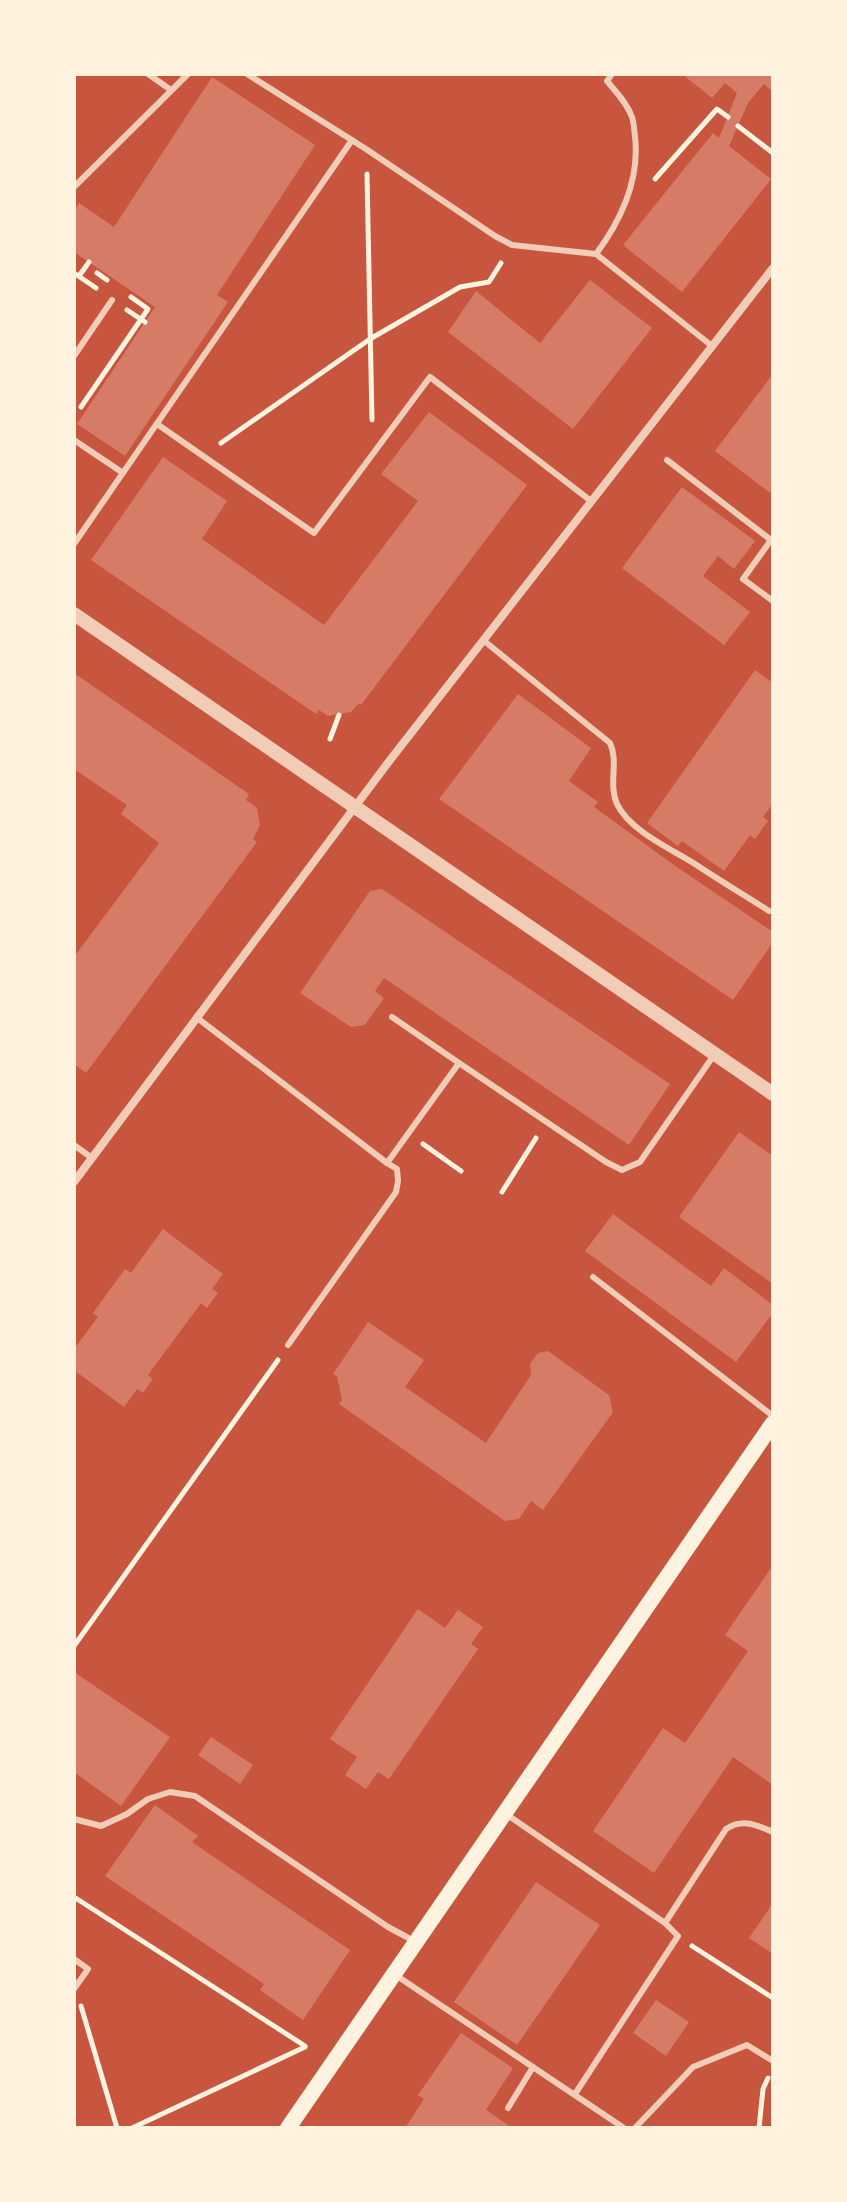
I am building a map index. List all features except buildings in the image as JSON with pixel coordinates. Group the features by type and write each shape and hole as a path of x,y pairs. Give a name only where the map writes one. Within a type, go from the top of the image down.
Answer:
{"main road":[{"path":"288,2128 773,1423"}],"street":[{"path":"74,1182 354,806 773,268"},
{"path":"74,614 773,1094"}],"lane":[{"path":"148,74 171,90"},
{"path":"74,187 188,74"},
{"path":"247,74 512,245 596,254 712,346"},
{"path":"596,254 621,214 629,194 636,145 633,118 607,81 612,74"},
{"path":"74,544 352,140"},
{"path":"74,356 112,300"},
{"path":"157,424 314,533 430,377 591,501"},
{"path":"74,440 123,473"},
{"path":"667,460 771,540 743,579 773,601"},
{"path":"483,640 610,743 615,752 615,800 621,811 640,829 769,911"},
{"path":"196,1017 397,1169 396,1192 288,1345"},
{"path":"392,1017 622,1170 640,1162 714,1054"},
{"path":"387,1163 459,1063"},
{"path":"74,1145 92,1158"},
{"path":"593,1277 773,1416"},
{"path":"74,1819 101,1826 127,1814 148,1799 170,1792 195,1796 388,1927 416,1942"},
{"path":"505,1813 665,1923 678,1936 575,2094"},
{"path":"665,1923 726,1829 743,1822 773,1832"},
{"path":"74,1959 88,1969 75,1988"},
{"path":"394,1974 624,2128"},
{"path":"635,2128 693,2067 747,2045 773,2063"},
{"path":"508,2108 533,2067"}],"path":[{"path":"634,165 654,180 717,109 728,117"},
{"path":"738,126 773,153"},
{"path":"366,149 373,454"},
{"path":"203,454 370,339 460,287 489,282 512,245"},
{"path":"79,276 89,262"},
{"path":"330,739 339,715"},
{"path":"502,1192 546,1122"},
{"path":"408,1134 461,1171"},
{"path":"74,1646 288,1345"},
{"path":"74,1897 305,2046 132,2128"},
{"path":"678,1936 773,1998"},
{"path":"75,1988 117,2128"},
{"path":"759,2128 763,2089 773,2063"}]}
